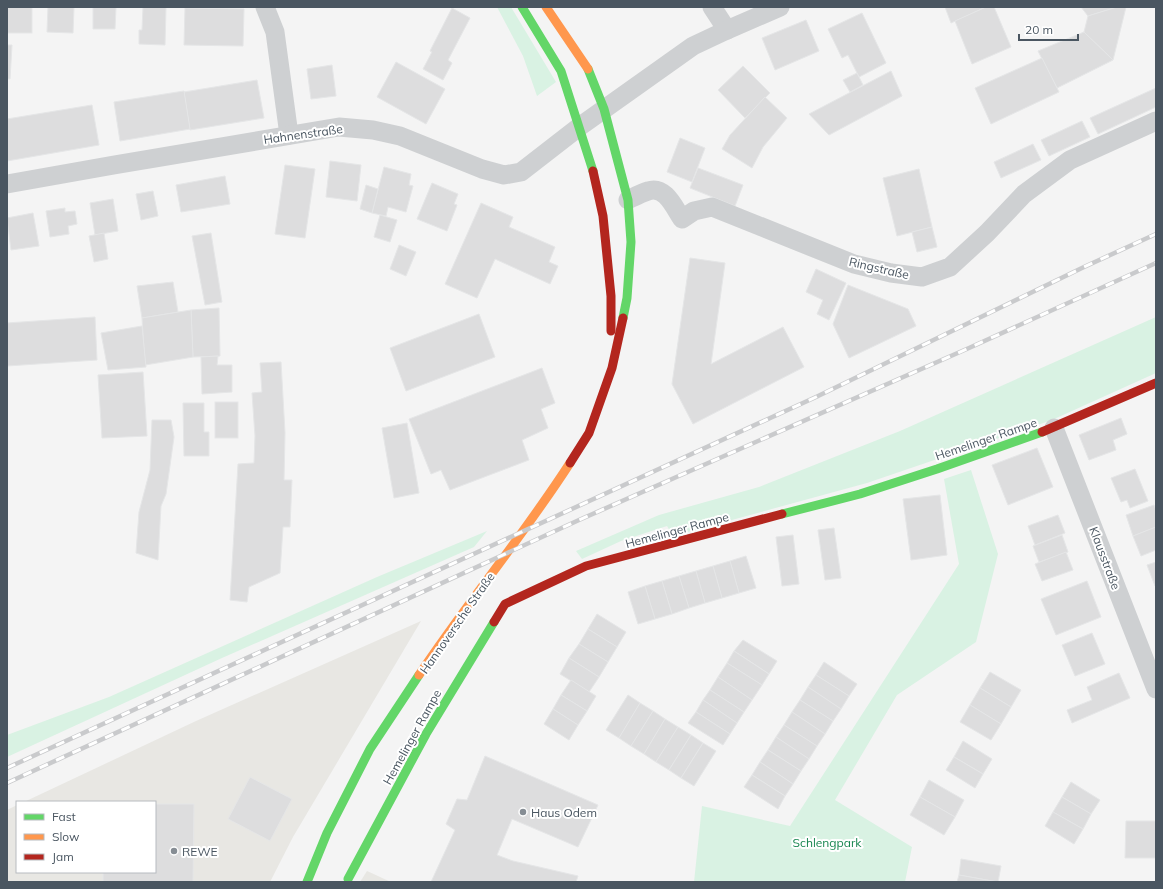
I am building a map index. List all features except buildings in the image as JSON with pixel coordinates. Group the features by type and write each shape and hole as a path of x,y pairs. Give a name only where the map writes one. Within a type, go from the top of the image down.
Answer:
{"main road":[{"name":"Hannoversche Straße","path":"522,7 561,71 592,168 603,216 611,296 612,368"},
{"name":"Hannoversche Straße","path":"307,882 327,833 370,749 440,644 552,493 588,433 612,368 627,298 631,242 628,200 604,109 588,69 546,7"},
{"name":"Hemelinger Rampe","path":"348,880 426,734 505,604 586,566 860,494 937,469 1054,428 1156,383"}],"street":[{"path":"265,7 275,32 289,136"},
{"path":"712,7 727,30"},
{"path":"579,127 694,46 780,7"},
{"name":"Ringstraße","path":"628,200 649,190 660,190 667,196 682,219 694,211 712,207 854,264 891,273 922,277 950,267 987,234 1024,194 1070,160 1156,121"},
{"name":"Hahnenstraße","path":"7,184 339,127 372,130 400,136 482,169 504,175 521,172 579,127"},
{"name":"Klausstraße","path":"1054,428 1156,689"}],"shaded area":[{"path":"421,621 293,837 270,882 7,882 7,810 16,806 16,873 156,873 156,801 26,801 196,721"},
{"path":"367,871 391,882 360,882"}],"green space":[{"path":"497,7 511,7 556,82 537,96 523,56"},
{"path":"1156,317 1156,373 1052,420 867,483 673,536 667,526 621,541 582,559 576,551 659,515 759,487 900,431"},
{"name":"Schlengpark","path":"971,470 998,554 976,642 897,695 835,800 912,847 905,882 694,882 702,806 790,826 959,564 944,479"},
{"path":"487,531 474,547 222,658 7,757 7,735 109,697 377,577"}],"railway":[{"path":"7,768 816,397 1084,267 1156,234"},
{"path":"7,783 579,520 969,348 1156,263"}],"traffic: fast":[{"path":"522,7 561,71 593,171"},
{"path":"588,69 604,109 628,200 631,242 627,298 623,318"},
{"path":"782,514 860,494 1042,432"},
{"path":"348,879 426,734 494,622"},
{"path":"307,882 327,833 370,749 419,675"}],"traffic: slow":[{"path":"546,7 588,69"},
{"path":"419,675 570,463"}],"traffic: jam":[{"path":"593,171 603,216 611,296 611,331"},
{"path":"570,463 589,433 612,368 623,318"},
{"path":"1042,432 1156,383"},
{"path":"494,622 505,604 586,566 782,514"}],"place":[{"name":"Haus Odem","path":"523,812"},
{"name":"REWE","path":"174,851"}]}
